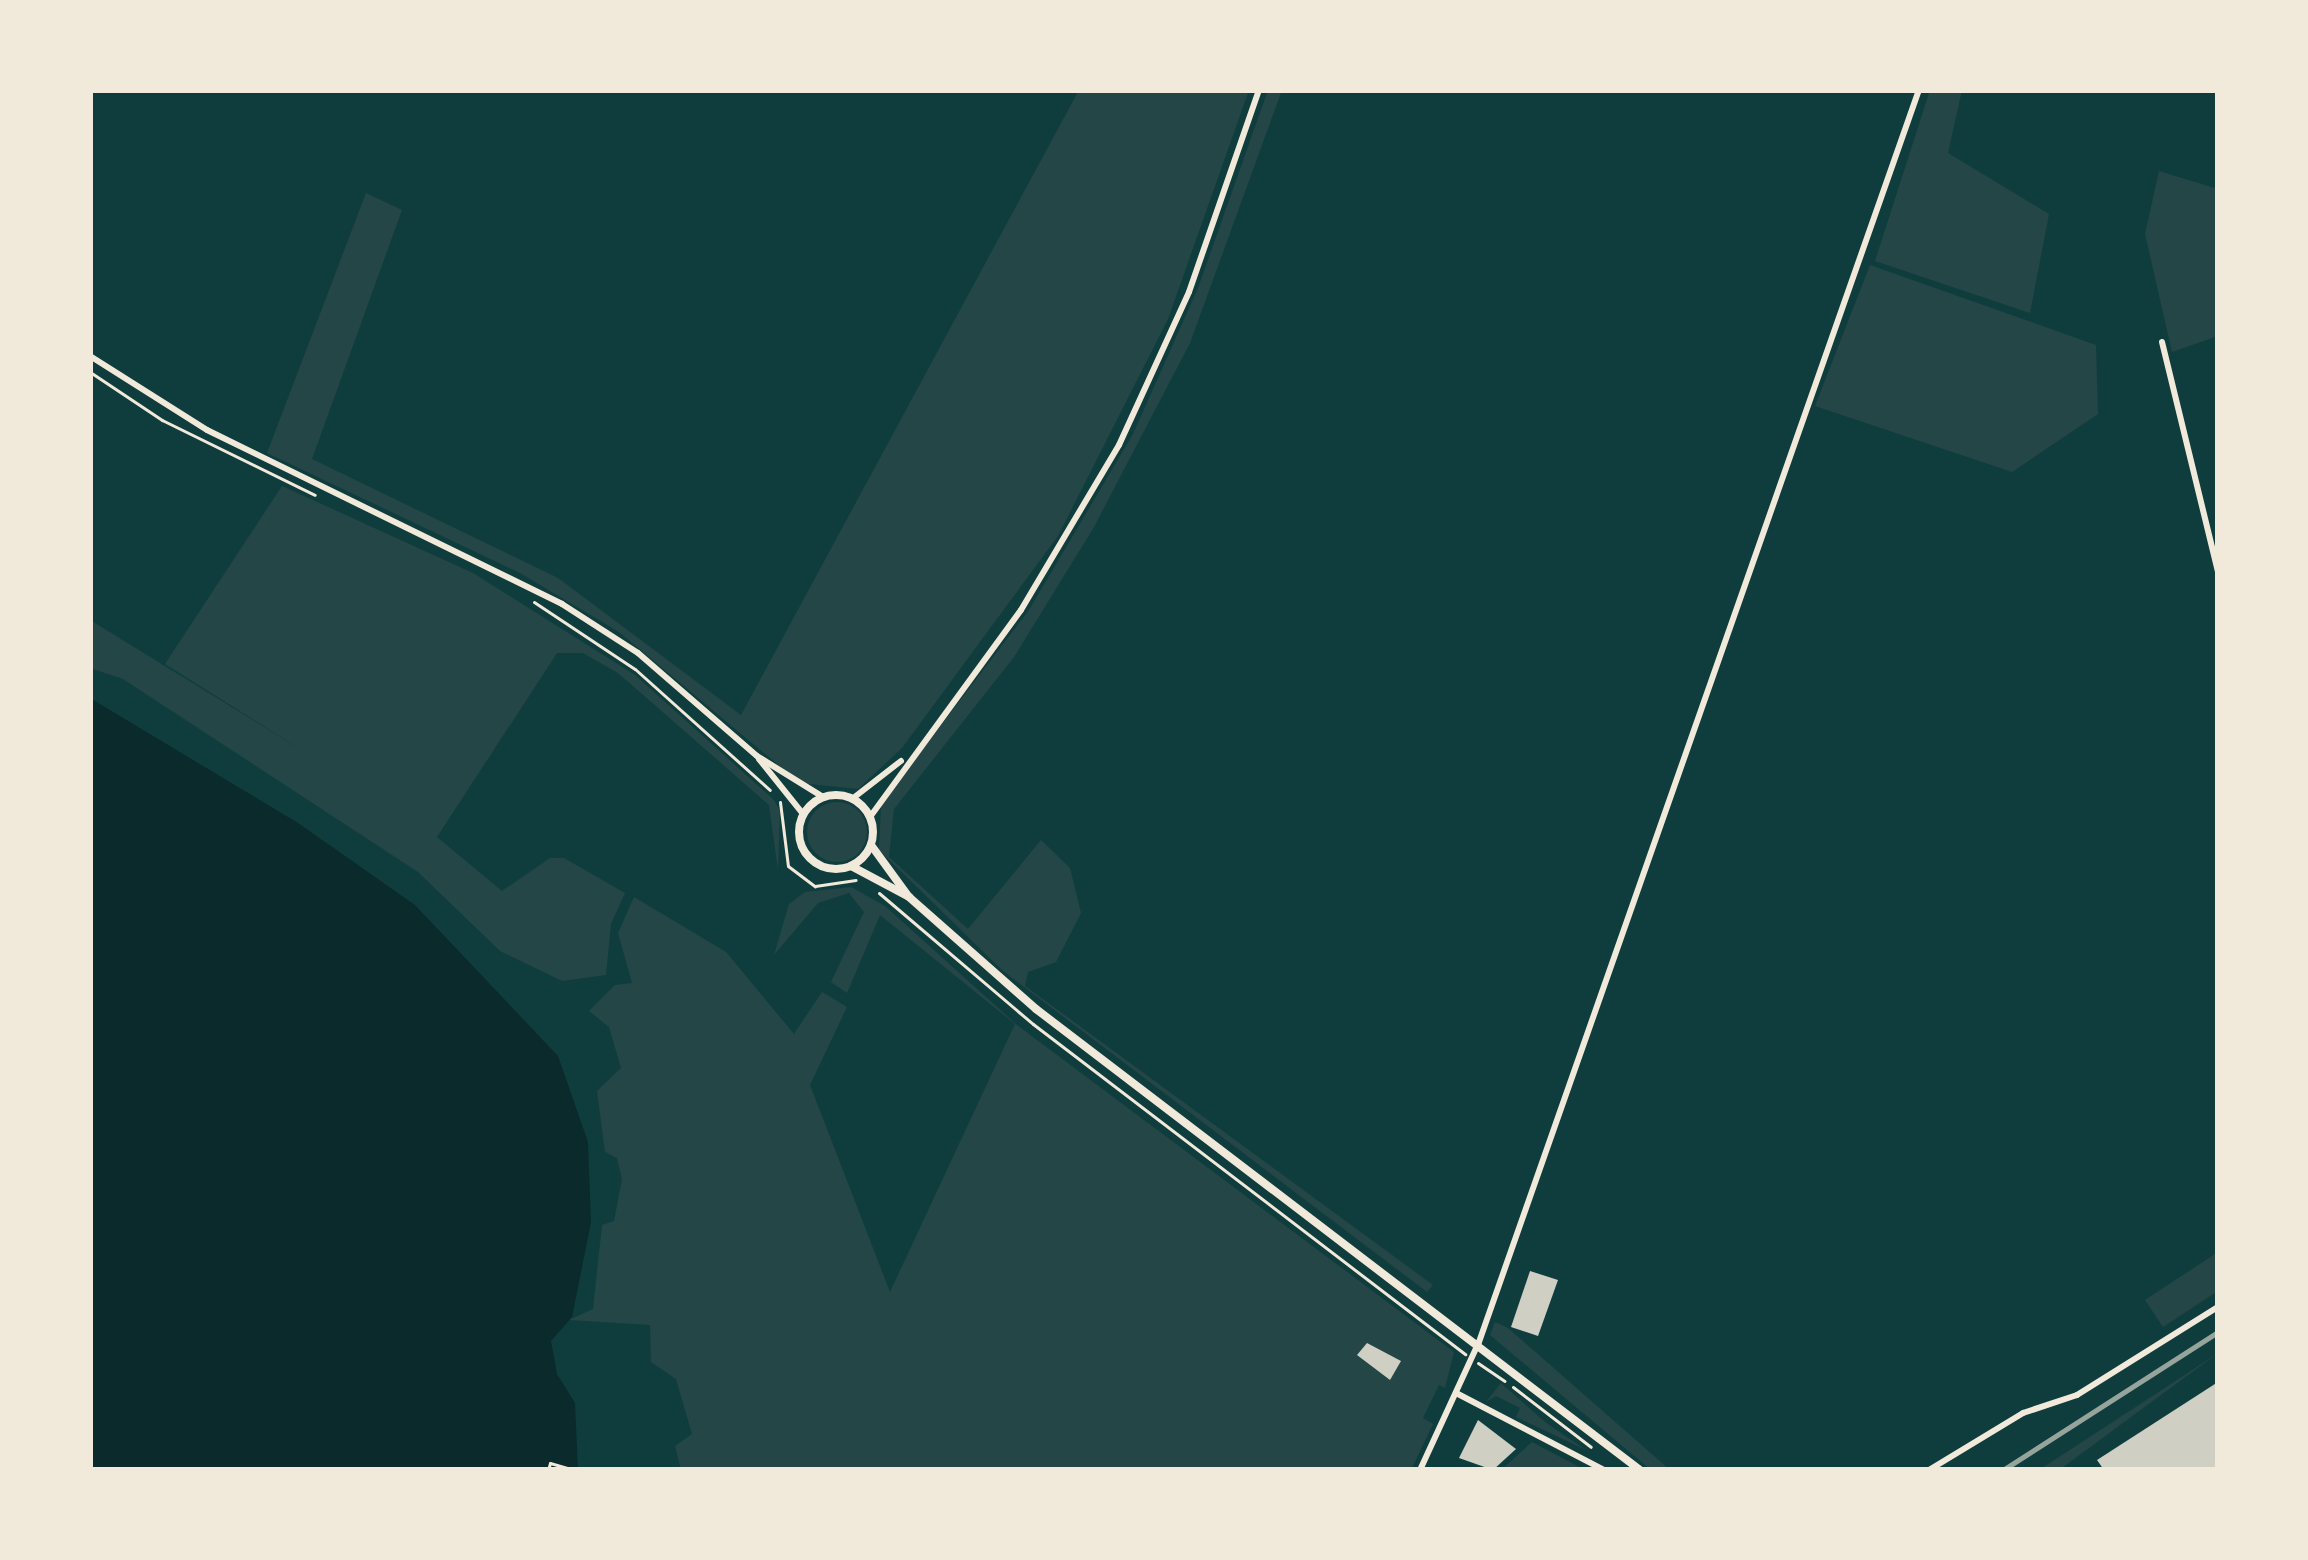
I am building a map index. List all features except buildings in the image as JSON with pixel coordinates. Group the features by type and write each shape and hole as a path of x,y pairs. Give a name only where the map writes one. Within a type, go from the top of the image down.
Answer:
{"main road":[{"path":"908,898 871,845 870,817 852,799 824,797 803,814 800,841 809,858 826,868 851,866 908,898 1036,1009 1479,1342 1640,1470"},
{"path":"851,866 871,845"}],"street":[{"path":"870,817 908,755 1021,610 1119,445 1189,292 1259,90"},
{"path":"1420,1470 1479,1342 1919,90"},
{"path":"2162,342 2218,572"},
{"path":"90,356 207,430 562,604 638,652 757,756 824,797"},
{"path":"852,799 908,755"},
{"path":"757,756 803,814"},
{"path":"1929,1470 2023,1413 2077,1395 2218,1306"},
{"path":"1457,1394 1604,1470"}],"path":[{"path":"90,371 162,420 324,499"},
{"path":"528,598 635,669 773,792 782,806 788,866 815,886 867,882 1033,1024 1604,1456"},
{"path":"548,1470 550,1463 574,1470"}],"shaded area":[{"path":"1079,90 1249,90 1168,319 1058,536 902,748 858,789 800,783 619,632 520,573 267,453 366,193 402,210 312,459 558,578 741,715"},
{"path":"1268,90 1282,90 1190,343 1094,527 1014,657 894,809 889,857 968,929 1041,840 1070,868 1081,913 1056,962 1028,972 1025,986 1433,1285 1427,1292 1003,971 879,850 881,804 1029,610 1133,434 1198,288"},
{"path":"1930,90 1962,90 1948,153 2049,214 2030,313 1875,261"},
{"path":"2159,171 2218,189 2218,336 2172,352 2145,234"},
{"path":"1870,265 2096,345 2098,414 2012,472 1815,406"},
{"path":"282,486 473,573 635,675 774,800 780,811 778,870 769,805 618,673 583,653 557,653 437,837 502,891 550,858 564,858 625,893 611,924 606,975 562,981 500,951 418,872 123,679 90,668 90,620 308,754 165,664"},
{"path":"90,698 298,823 415,905 558,1056 588,1142 591,1222 572,1317 551,1341 557,1374 575,1403 578,1470 90,1470"},
{"path":"837,802 858,811 867,832 858,853 837,862 816,853 807,832 816,811"},
{"path":"851,887 885,906 1017,1025 1454,1352 1445,1388 1439,1385 1423,1418 1433,1424 1411,1470 681,1470 675,1446 692,1434 676,1379 651,1362 650,1325 569,1320 593,1309 602,1225 614,1221 622,1179 617,1158 605,1152 597,1091 621,1068 609,1027 589,1011 615,985 632,983 618,933 634,897 726,952 794,1034 822,992 847,1007 810,1085 890,1292 1015,1024 880,915 847,993 831,982 864,912 849,893 818,903 774,955 789,904 805,892"},
{"path":"2218,1252 2218,1291 2163,1327 2145,1300"},
{"path":"1495,1322 1508,1328 1670,1470 1651,1470 1490,1335"},
{"path":"2218,1353 2059,1470 2039,1470 2171,1384"},
{"path":"1501,1383 1586,1450 1516,1417 1520,1408 1496,1396 1486,1402"},
{"path":"1532,1442 1585,1470 1501,1470"}],"railway":[{"path":"2003,1470 2218,1332"}]}
